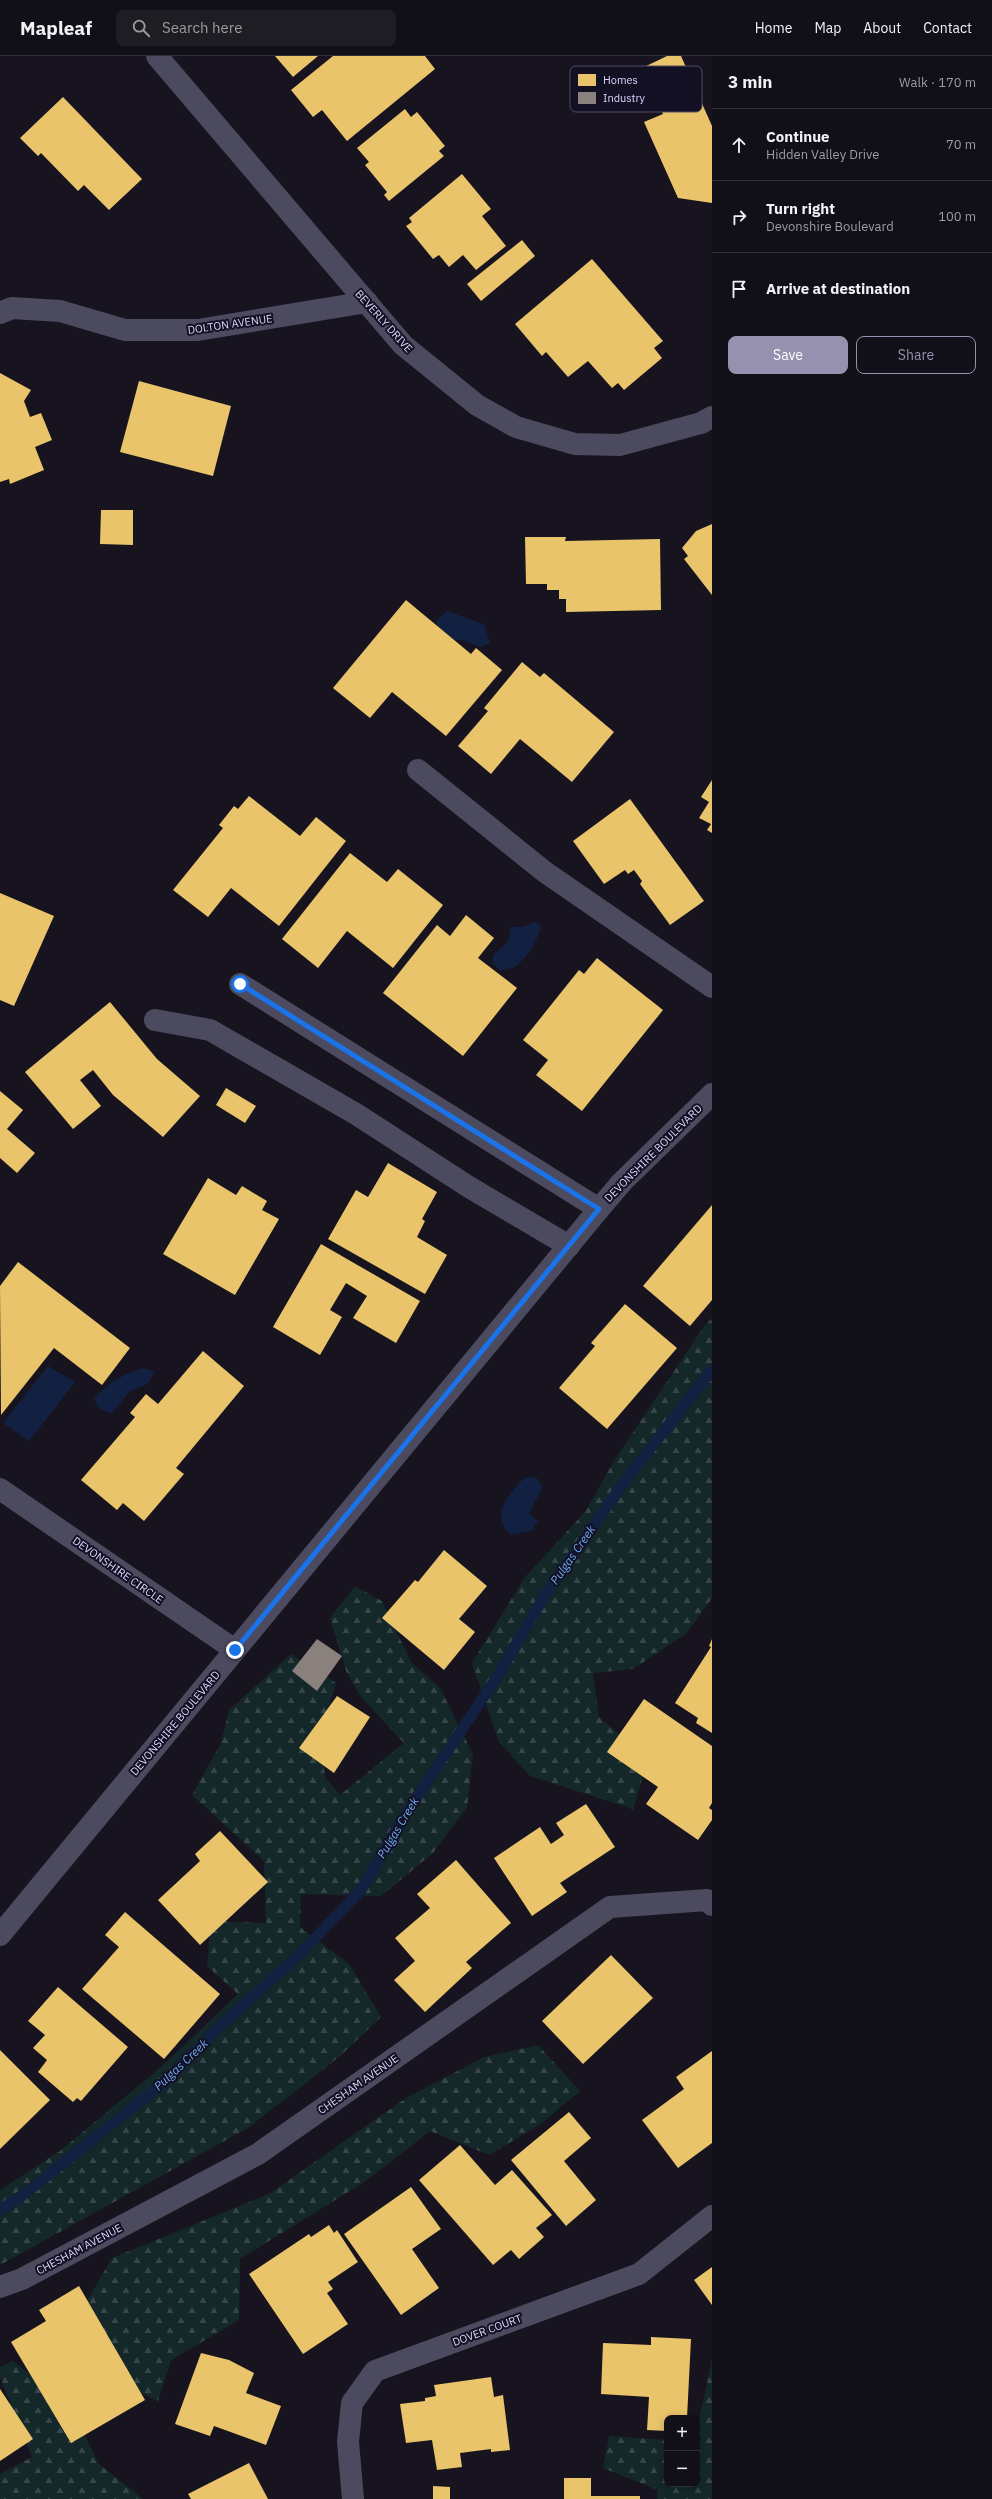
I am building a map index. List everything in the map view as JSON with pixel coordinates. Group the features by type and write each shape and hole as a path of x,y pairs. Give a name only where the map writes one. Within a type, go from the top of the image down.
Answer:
{"street":[{"name":"BEVERLY DRIVE","path":"157,56 403,345 477,405 516,427 576,444 620,445 701,423 712,417"},
{"name":"DOLTON AVENUE","path":"0,313 12,308 60,311 125,330 198,330 366,302"},
{"path":"418,770 545,872 712,987"},
{"path":"240,984 599,1209"},
{"path":"155,1020 210,1030 308,1086 469,1187 569,1246"},
{"name":"DEVONSHIRE BOULEVARD","path":"0,1935 599,1209 622,1182 712,1094"},
{"name":"DEVONSHIRE CIRCLE","path":"0,1489 235,1650"},
{"name":"CHESHAM AVENUE","path":"0,2288 22,2279 258,2154 610,1907 710,1899"},
{"name":"DOVER COURT","path":"353,2499 348,2442 352,2403 375,2371 639,2274 712,2216"}],"green space":[{"path":"712,1318 712,1598 686,1634 633,1669 593,1673 599,1717 648,1759 633,1809 530,1776 499,1742 472,1663 525,1577 586,1511 614,1461 705,1325"},
{"path":"355,1586 382,1601 411,1662 440,1688 473,1754 467,1807 433,1853 381,1896 301,1894 300,1927 349,1964 381,2017 339,2057 248,2128 0,2265 0,2190 60,2151 161,2067 238,1994 207,1966 211,1921 266,1923 264,1861 192,1795 221,1743 229,1710 291,1654 336,1683 320,1735 325,1777 340,1795 404,1743 361,1697 346,1671 330,1618"},
{"path":"538,2045 580,2091 541,2124 489,2155 430,2131 366,2181 240,2259 239,2320 171,2360 158,2401 114,2380 74,2323 112,2258 269,2194 406,2098 484,2057"},
{"path":"712,2360 712,2499 657,2499 658,2490 603,2468 609,2436 664,2440 664,2487 700,2487 700,2416"},
{"path":"13,2361 71,2407 99,2464 143,2499 0,2499 0,2474 32,2457 0,2377 0,2367"}],"water":[{"path":"447,611 484,624 490,643 480,647 462,640 449,640 440,634 436,621"},
{"path":"535,922 541,925 538,936 532,948 520,963 512,968 500,970 492,963 494,954 508,942 511,927 522,927"},
{"path":"48,1366 75,1382 29,1441 3,1423"},
{"path":"143,1368 155,1372 147,1384 129,1392 112,1413 103,1411 97,1405 94,1399 104,1388 123,1376"},
{"path":"536,1477 543,1487 529,1513 538,1521 531,1531 511,1535 505,1528 502,1520 501,1513 503,1506 512,1491 524,1478"}],"building: Homes":[{"path":"275,56 318,56 293,77"},
{"path":"333,56 425,56 435,69 347,141 322,110 313,117 291,90"},
{"path":"667,56 681,56 685,66 646,66"},
{"path":"63,97 142,179 109,210 84,185 78,191 41,153 38,156 20,138"},
{"path":"702,103 712,126 712,203 678,198 644,122 663,114 662,112 702,112"},
{"path":"405,109 411,117 417,112 445,146 439,151 444,156 389,201 384,195 387,192 365,165 369,162 357,148"},
{"path":"462,174 491,209 482,216 506,246 476,270 463,255 449,267 439,255 433,259 406,226 412,222 409,218"},
{"path":"522,240 535,256 481,301 467,284"},
{"path":"592,259 663,341 654,348 662,358 624,390 618,383 612,388 588,361 568,377 546,352 542,356 515,324"},
{"path":"0,373 31,390 24,401 30,417 41,413 52,440 35,447 44,470 10,484 9,479 0,482"},
{"path":"139,381 231,406 213,476 120,452"},
{"path":"101,510 133,510 133,545 100,544"},
{"path":"712,524 712,595 684,559 688,556 682,548 696,531"},
{"path":"525,537 566,537 565,541 660,539 661,610 566,612 566,599 559,599 559,590 547,590 547,584 526,584"},
{"path":"406,600 471,654 476,648 502,670 446,736 392,692 370,718 333,688"},
{"path":"522,662 540,677 544,673 614,732 572,782 520,739 491,774 458,746 488,711 484,708"},
{"path":"712,780 712,833 707,830 711,824 699,818 709,802 701,797"},
{"path":"249,796 300,836 316,817 346,841 279,926 231,888 208,917 173,890 223,828 219,825 234,806 238,809"},
{"path":"630,799 704,901 670,925 640,884 642,881 634,870 628,874 625,870 604,884 573,841"},
{"path":"350,853 387,882 398,869 443,905 393,968 347,931 318,968 282,939"},
{"path":"0,893 54,916 14,1006 0,1000"},
{"path":"466,915 494,938 478,958 517,988 463,1056 383,993 437,925 450,936"},
{"path":"597,958 663,1010 582,1111 536,1075 548,1060 523,1040 579,970 584,974"},
{"path":"110,1002 157,1059 200,1096 163,1137 113,1095 93,1070 80,1080 101,1106 73,1129 25,1072"},
{"path":"226,1088 256,1106 245,1123 216,1105"},
{"path":"0,1091 23,1110 7,1129 35,1153 17,1173 0,1158"},
{"path":"388,1163 437,1192 422,1219 425,1221 417,1237 447,1255 425,1294 328,1239 356,1190 368,1197"},
{"path":"208,1178 236,1195 242,1186 267,1201 262,1210 279,1219 235,1295 163,1254"},
{"path":"712,1205 712,1300 690,1326 643,1286"},
{"path":"321,1244 420,1301 396,1343 353,1318 367,1296 346,1283 330,1310 342,1317 320,1355 273,1327"},
{"path":"18,1262 130,1348 102,1385 54,1348 1,1415 0,1286"},
{"path":"625,1304 677,1348 607,1429 559,1388 595,1346 591,1343"},
{"path":"203,1351 244,1386 176,1468 184,1474 144,1521 123,1503 117,1510 81,1480 135,1417 130,1413 146,1394 158,1404"},
{"path":"444,1550 487,1586 459,1619 475,1632 444,1670 382,1618 415,1580 418,1582"},
{"path":"712,1639 712,1733 696,1723 698,1718 675,1703 711,1647 709,1646"},
{"path":"337,1696 370,1717 334,1773 299,1748"},
{"path":"644,1699 712,1746 712,1803 709,1808 712,1810 712,1820 698,1840 646,1804 658,1787 607,1752"},
{"path":"586,1804 615,1847 560,1883 567,1892 532,1916 494,1858 540,1827 551,1844 564,1835 556,1823"},
{"path":"220,1831 268,1882 200,1945 158,1900 200,1861 195,1854"},
{"path":"456,1860 511,1923 466,1962 472,1968 425,2012 394,1980 415,1961 395,1938 430,1908 417,1894"},
{"path":"125,1912 220,1994 164,2059 82,1989 119,1947 105,1935"},
{"path":"611,1955 653,1998 583,2064 542,2021"},
{"path":"58,1987 128,2047 81,2101 77,2098 73,2102 38,2072 47,2060 33,2048 45,2035 28,2021"},
{"path":"0,2050 50,2100 0,2149"},
{"path":"712,2051 712,2143 678,2168 642,2120 684,2089 676,2077"},
{"path":"569,2112 591,2138 564,2161 596,2200 566,2226 511,2160"},
{"path":"460,2145 495,2185 512,2170 552,2215 536,2228 544,2237 519,2259 511,2250 493,2265 419,2180"},
{"path":"411,2187 441,2229 412,2249 439,2288 401,2315 344,2234"},
{"path":"329,2225 334,2233 337,2230 358,2262 328,2282 333,2289 327,2293 348,2324 303,2354 249,2274 309,2234 311,2237"},
{"path":"712,2267 712,2305 694,2280"},
{"path":"79,2286 145,2400 71,2443 11,2342 46,2321 39,2310"},
{"path":"651,2337 691,2339 687,2415 664,2415 664,2431 647,2430 649,2397 601,2394 603,2343 651,2345"},
{"path":"201,2353 229,2360 254,2373 246,2393 281,2406 266,2445 214,2426 210,2436 175,2424"},
{"path":"491,2377 494,2397 503,2395 510,2450 491,2452 491,2449 460,2453 462,2467 437,2470 432,2440 406,2443 400,2404 425,2401 425,2398 436,2396 434,2385"},
{"path":"0,2389 33,2439 0,2461"},
{"path":"249,2463 268,2499 191,2499 188,2494"},
{"path":"564,2478 591,2478 591,2496 640,2496 640,2499 564,2499"},
{"path":"433,2486 450,2487 450,2499 433,2499"}],"building: Industry":[{"path":"317,1639 342,1656 317,1691 292,1671"}],"waterway":[{"name":"Pulgas Creek","path":"0,2210 27,2192 162,2084 219,2027 302,1952 361,1890 408,1810 495,1680 545,1595 627,1478 712,1370"}],"route":[{"path":"235,1650 599,1209 240,984"}]}
